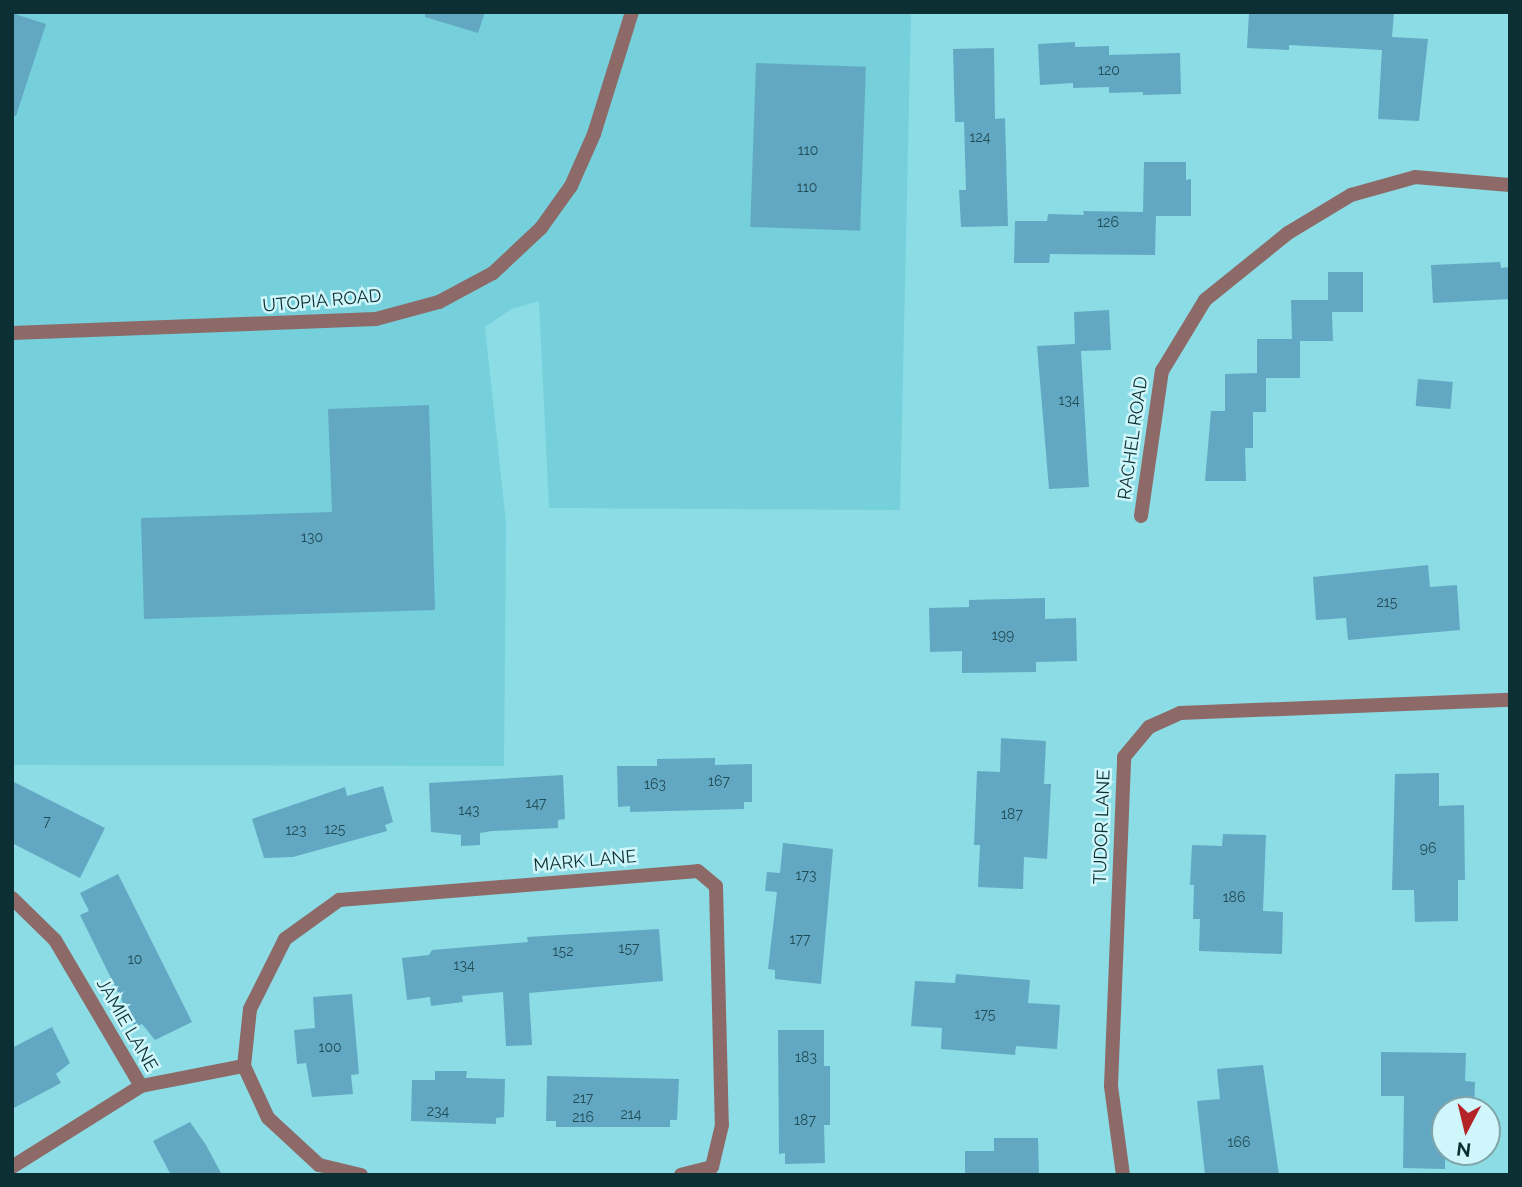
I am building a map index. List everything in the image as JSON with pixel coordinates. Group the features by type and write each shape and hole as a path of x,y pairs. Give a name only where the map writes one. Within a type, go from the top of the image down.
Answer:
{"street":[{"name":"UTOPIA ROAD","path":"12,334 376,319 439,302 493,272 541,228 571,186 594,134 632,12"},
{"name":"RACHEL ROAD","path":"1141,516 1162,371 1205,300 1288,233 1350,195 1415,177 1510,185"},
{"name":"TUDOR LANE","path":"1122,1175 1111,1086 1124,757 1149,727 1180,713 1510,700"},
{"name":"MARK LANE","path":"244,1066 250,1009 285,939 340,900 698,871 716,886 722,1125 712,1167 681,1175"},
{"name":"JAMIE LANE","path":"12,898 55,940 141,1086 12,1167"},
{"path":"141,1086 244,1066 268,1118 319,1165 361,1175"}],"shaded area":[{"path":"12,12 911,12 900,510 549,508 539,301 511,309 485,327 506,523 504,766 12,765"}],"building":[{"path":"425,12 485,12 478,33 425,17"},
{"path":"1249,12 1394,12 1392,37 1428,39 1419,121 1378,119 1382,50 1289,45 1289,50 1247,48"},
{"path":"12,13 46,24 16,116 12,115"},
{"path":"1075,42 1075,47 1109,46 1109,55 1180,53 1181,94 1109,93 1109,87 1073,88 1073,83 1040,85 1038,44"},
{"path":"994,48 995,119 1005,118 1008,226 961,227 959,190 966,190 964,122 955,122 953,49"},
{"path":"756,63 866,67 860,231 750,227"},
{"path":"1144,162 1186,162 1186,180 1191,179 1191,216 1156,216 1155,255 1050,254 1049,263 1014,263 1015,221 1047,221 1048,214 1084,215 1083,211 1143,212"},
{"path":"1500,262 1501,268 1510,267 1510,299 1433,303 1431,265"},
{"path":"1328,272 1363,272 1363,312 1332,312 1333,341 1300,341 1300,378 1266,378 1266,412 1253,412 1253,448 1245,448 1246,481 1205,481 1211,411 1225,411 1225,374 1257,373 1257,339 1292,339 1291,300 1328,300"},
{"path":"1109,310 1111,350 1081,351 1089,487 1049,489 1037,346 1075,344 1074,312"},
{"path":"1418,379 1453,382 1451,409 1416,406"},
{"path":"429,405 435,610 144,619 141,518 332,512 328,409"},
{"path":"1428,565 1430,587 1457,585 1460,630 1348,640 1346,618 1316,620 1313,577"},
{"path":"1045,598 1045,619 1076,618 1077,661 1036,662 1036,672 962,673 962,651 930,652 929,608 969,607 969,600"},
{"path":"1001,738 1046,741 1044,784 1051,784 1047,859 1024,857 1023,889 978,887 980,845 974,845 977,771 1000,772"},
{"path":"715,758 715,765 752,764 752,802 744,802 744,809 630,812 630,806 618,807 617,766 657,766 657,759"},
{"path":"1439,773 1439,806 1464,805 1465,880 1458,880 1458,921 1415,922 1414,890 1392,890 1395,774"},
{"path":"563,775 565,819 558,820 558,828 480,833 480,845 461,846 461,835 431,832 429,783"},
{"path":"12,781 105,828 80,878 12,843"},
{"path":"383,786 393,822 385,825 387,831 293,857 264,858 252,819 345,787 347,796"},
{"path":"1223,834 1266,835 1263,911 1283,912 1282,954 1199,951 1200,919 1193,919 1194,885 1190,885 1192,845 1222,846"},
{"path":"783,843 833,849 821,984 775,979 775,970 768,969 777,892 765,891 767,872 780,873"},
{"path":"118,874 192,1022 155,1040 142,1024 135,1027 80,915 89,911 80,893"},
{"path":"659,929 663,981 529,993 532,1045 506,1046 503,992 462,996 463,1002 431,1006 430,997 407,1000 402,958 429,955 432,950 528,942 527,937"},
{"path":"956,974 1030,980 1028,1003 1060,1005 1057,1049 1016,1046 1015,1055 941,1049 942,1028 911,1026 915,981 955,983"},
{"path":"352,994 359,1074 351,1075 353,1094 312,1097 306,1063 297,1064 294,1030 315,1028 313,997"},
{"path":"52,1027 70,1063 56,1074 61,1083 12,1109 12,1048"},
{"path":"778,1030 824,1030 824,1066 830,1066 830,1125 824,1125 825,1163 785,1164 785,1153 779,1154"},
{"path":"1381,1052 1466,1053 1465,1081 1475,1082 1474,1096 1431,1096 1431,1166 1445,1166 1445,1169 1403,1168 1404,1096 1381,1096"},
{"path":"1263,1065 1279,1175 1205,1175 1197,1101 1220,1099 1217,1069"},
{"path":"435,1071 467,1071 466,1078 505,1079 504,1117 496,1118 496,1124 411,1121 412,1080 435,1080"},
{"path":"547,1076 679,1079 677,1120 670,1120 670,1127 556,1127 556,1121 546,1121"},
{"path":"190,1122 222,1175 171,1175 153,1141"},
{"path":"994,1138 1038,1138 1039,1175 965,1175 965,1151 994,1151"}]}
